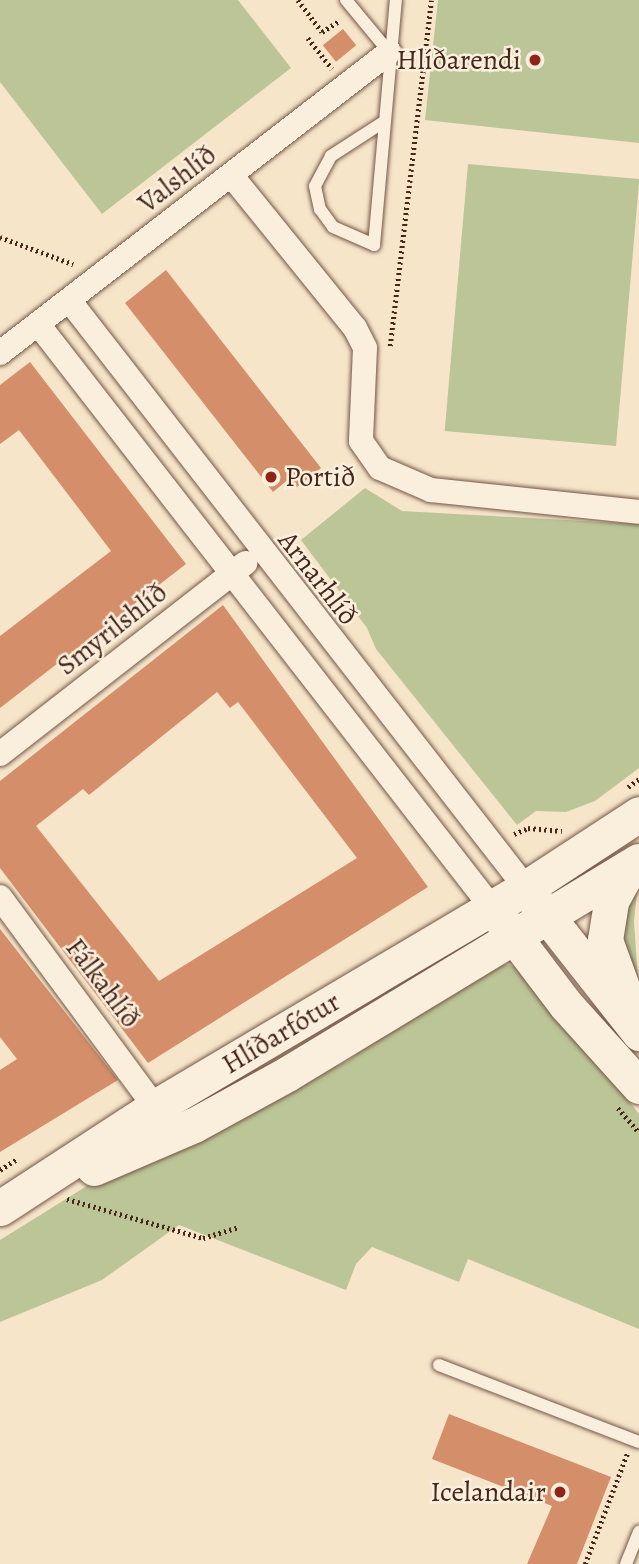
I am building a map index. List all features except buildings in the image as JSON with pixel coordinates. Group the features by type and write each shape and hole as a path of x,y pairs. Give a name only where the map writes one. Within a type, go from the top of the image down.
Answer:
{"street":[{"name":"Valshlíð","path":"0,353 389,52"},
{"path":"231,175 355,328 365,348 361,441 380,468 431,490 639,512"},
{"name":"Arnarhlíð","path":"69,300 260,551 526,888"},
{"path":"38,324 515,939 639,1086"},
{"name":"Smyrilshlíð","path":"0,754 260,551"},
{"name":"Hlíðarfótur","path":"0,1208 37,1187 155,1107 526,888 639,814"},
{"path":"634,866 611,901 606,940 639,1027"},
{"name":"Hlíðarfótur","path":"37,1187 107,1164 194,1125 550,919 634,866"},
{"path":"526,888 639,1033"},
{"name":"Fálkahlíð","path":"0,897 155,1107"}],"lane":[{"path":"346,0 389,52"},
{"path":"382,123 331,156 315,186 320,209 332,227 374,245 382,123 396,0"},
{"path":"439,1365 636,1441"},
{"path":"626,1564 639,1532"}],"path":[{"path":"298,0 322,32 337,19 344,28"},
{"path":"390,352 431,0"},
{"path":"308,38 331,67"},
{"path":"336,73 346,64"},
{"path":"0,237 73,264"},
{"path":"514,834 528,828 563,831"},
{"path":"37,1187 203,1238 238,1227"},
{"path":"585,1564 636,1441"}],"green space":[{"path":"0,0 238,0 291,68 102,214 0,82"},
{"name":"Hlíðarendi","path":"438,0 639,0 639,143 425,120"},
{"path":"468,164 639,179 616,446 445,431"},
{"path":"365,488 402,511 639,524 639,768 595,801 566,812 536,811 517,825 376,649 367,628 301,540"},
{"path":"639,875 634,921 639,995 615,912"},
{"path":"489,960 528,970 639,1114 639,1329 468,1259 459,1282 372,1247 356,1264 346,1290 179,1225 102,1280 0,1322 0,1240 90,1184 347,1061"}],"place":[{"name":"Hlíðarendi","path":"535,60"},
{"name":"Portið","path":"271,477"},
{"name":"Icelandair","path":"560,1492"}]}
